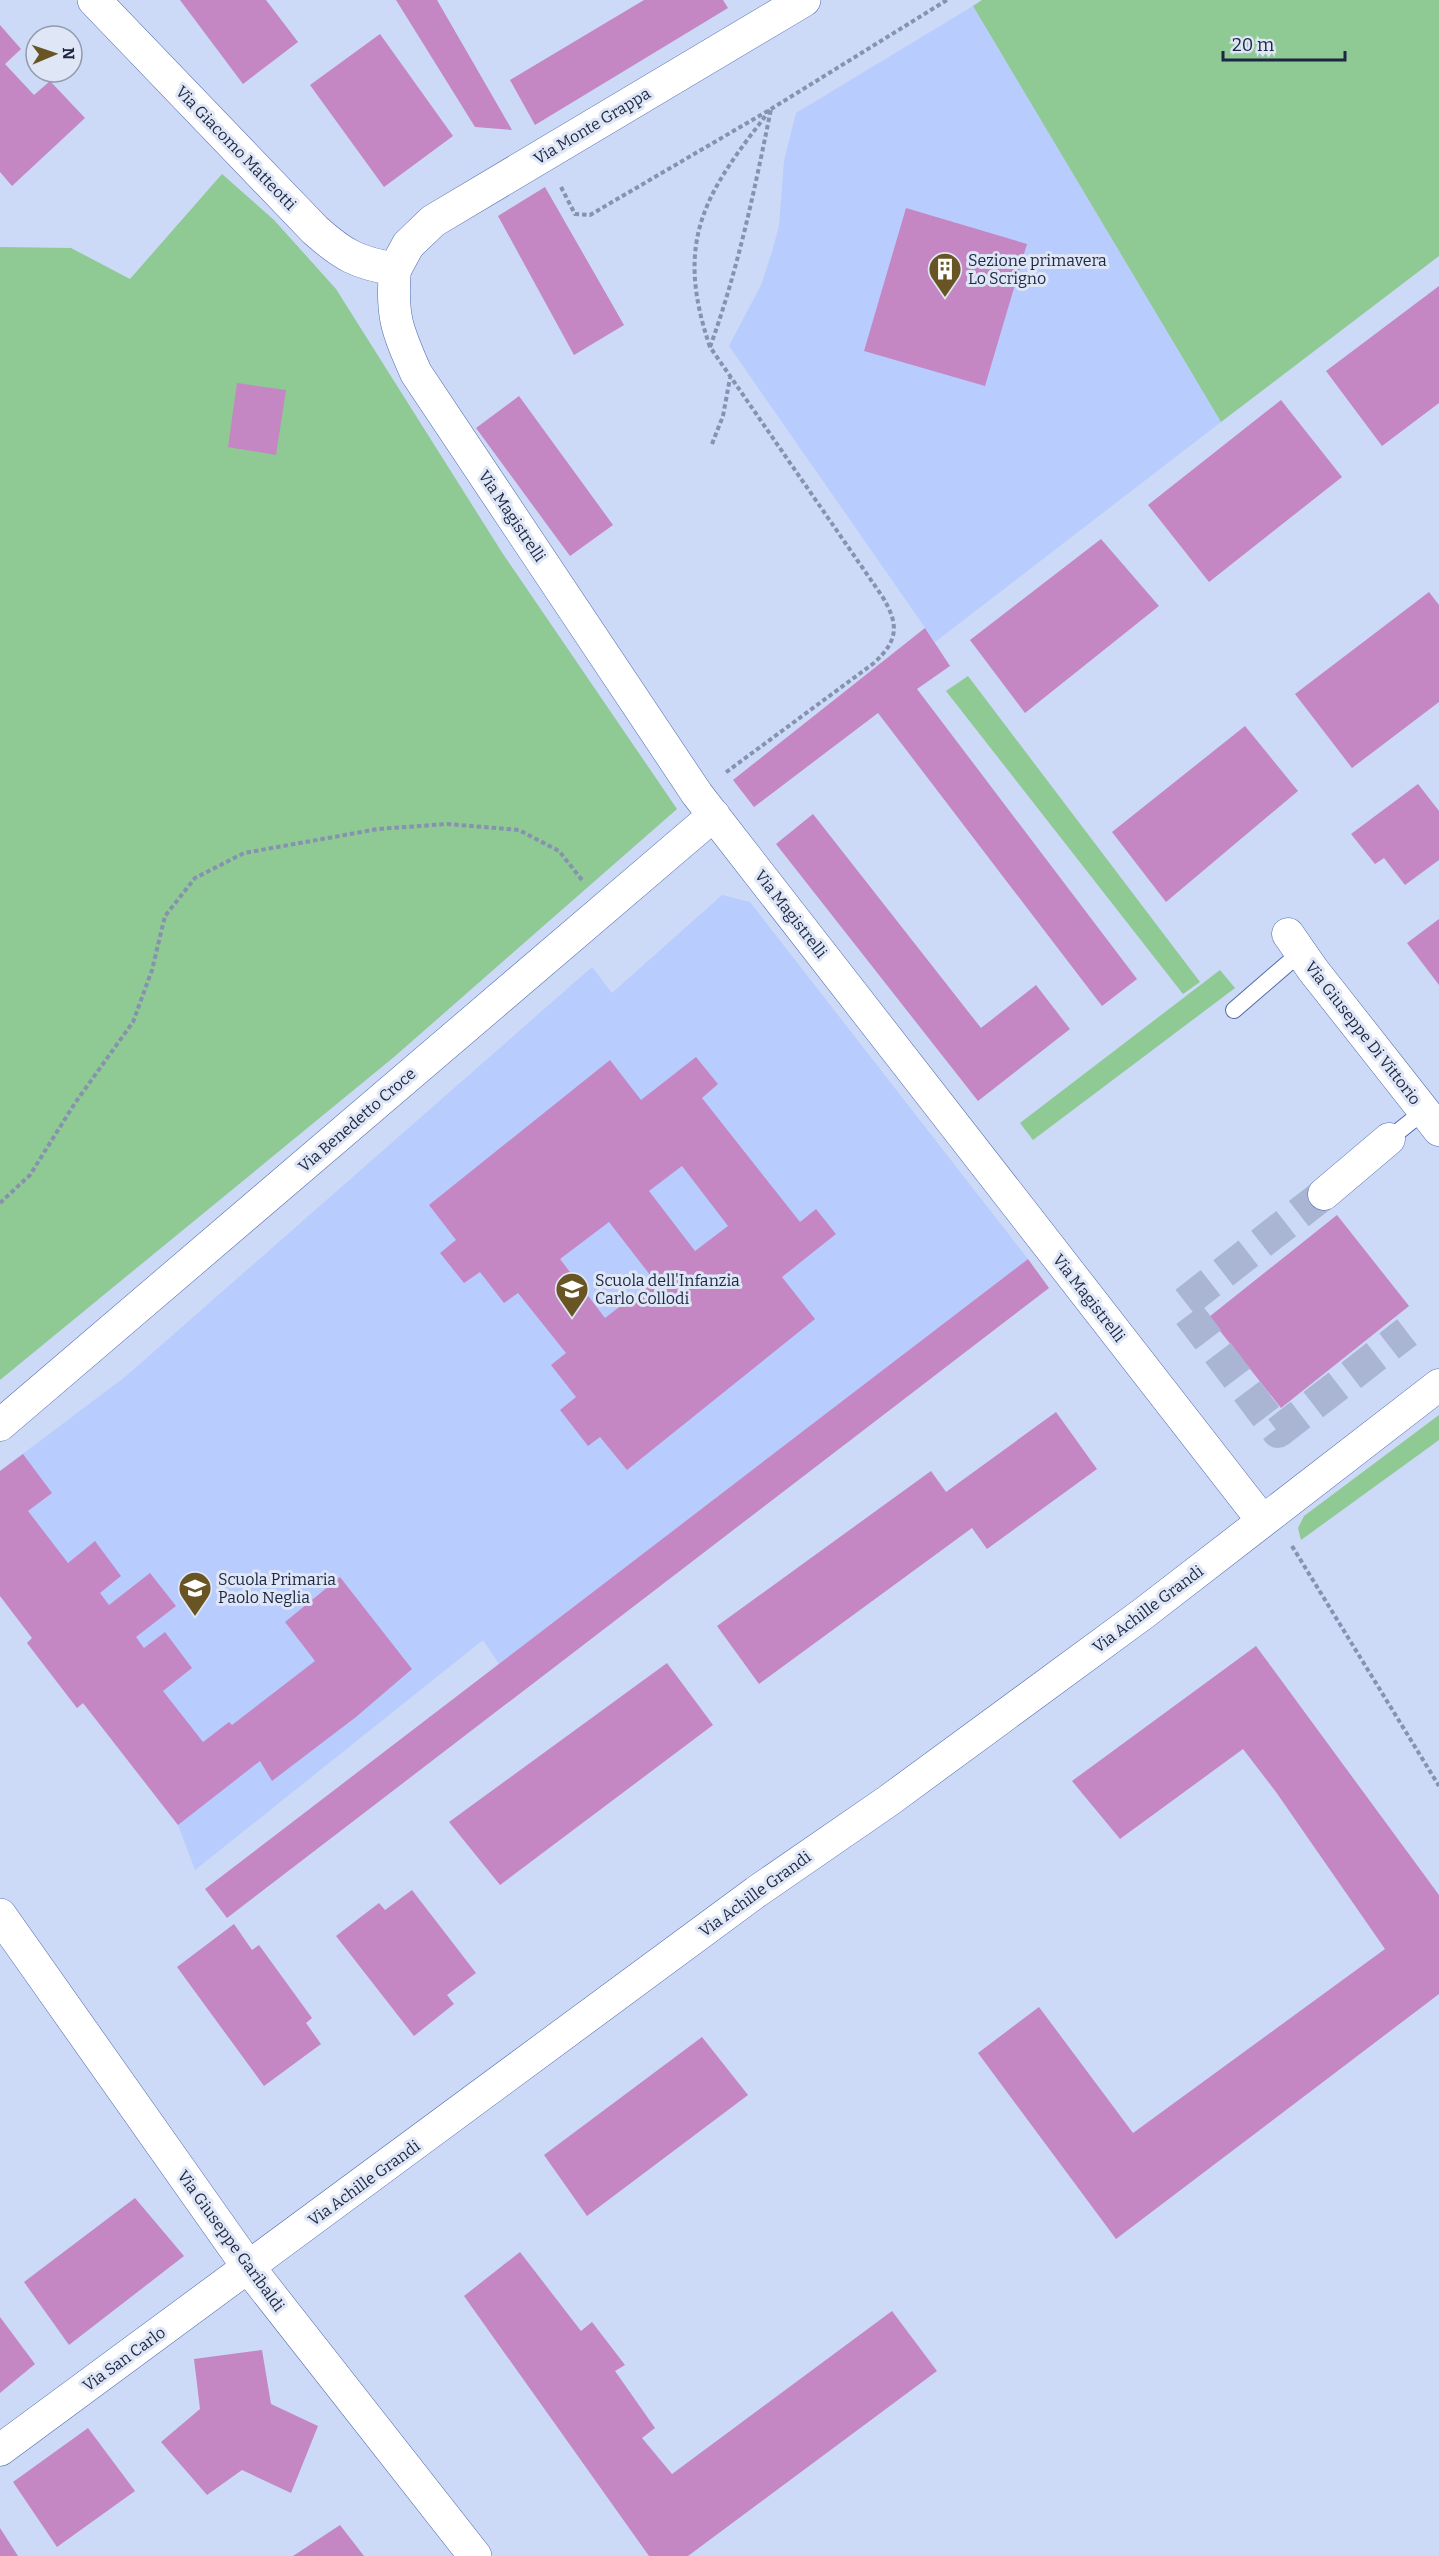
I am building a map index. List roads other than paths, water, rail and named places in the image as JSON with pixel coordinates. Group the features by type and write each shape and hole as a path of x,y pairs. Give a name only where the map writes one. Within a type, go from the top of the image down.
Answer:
{"street":[{"name":"Via Giacomo Matteotti","path":"93,0 323,238 340,253 363,264 394,269"},
{"name":"Via Monte Grappa","path":"394,269 408,245 433,221 804,0"},
{"name":"Via Magistrelli","path":"394,269 392,304 400,336 416,373 706,805 1262,1520"},
{"name":"Via Benedetto Croce","path":"0,1425 607,906 706,805"},
{"name":"Via Giuseppe Di Vittorio","path":"1300,952 1431,1120"},
{"path":"1324,1194 1389,1139"},
{"path":"1262,1520 1439,1385"},
{"name":"Via Achille Grandi","path":"249,2268 756,1892 897,1794 1135,1620 1262,1520"},
{"name":"Via Giuseppe Garibaldi","path":"0,1915 249,2268 471,2555"},
{"name":"Via San Carlo","path":"0,2450 249,2268"}],"lane":[{"path":"1234,1010 1300,952"},
{"path":"1389,1139 1431,1120"}],"tunnel":[{"path":"1324,1194 1182,1305 1278,1432 1407,1332"}],"place":[{"name":"Sezione primavera Lo Scrigno","path":"945,298"},
{"name":"Scuola dell'Infanzia Carlo Collodi","path":"572,1318"},
{"name":"Scuola Primaria Paolo Neglia","path":"195,1617"}]}
